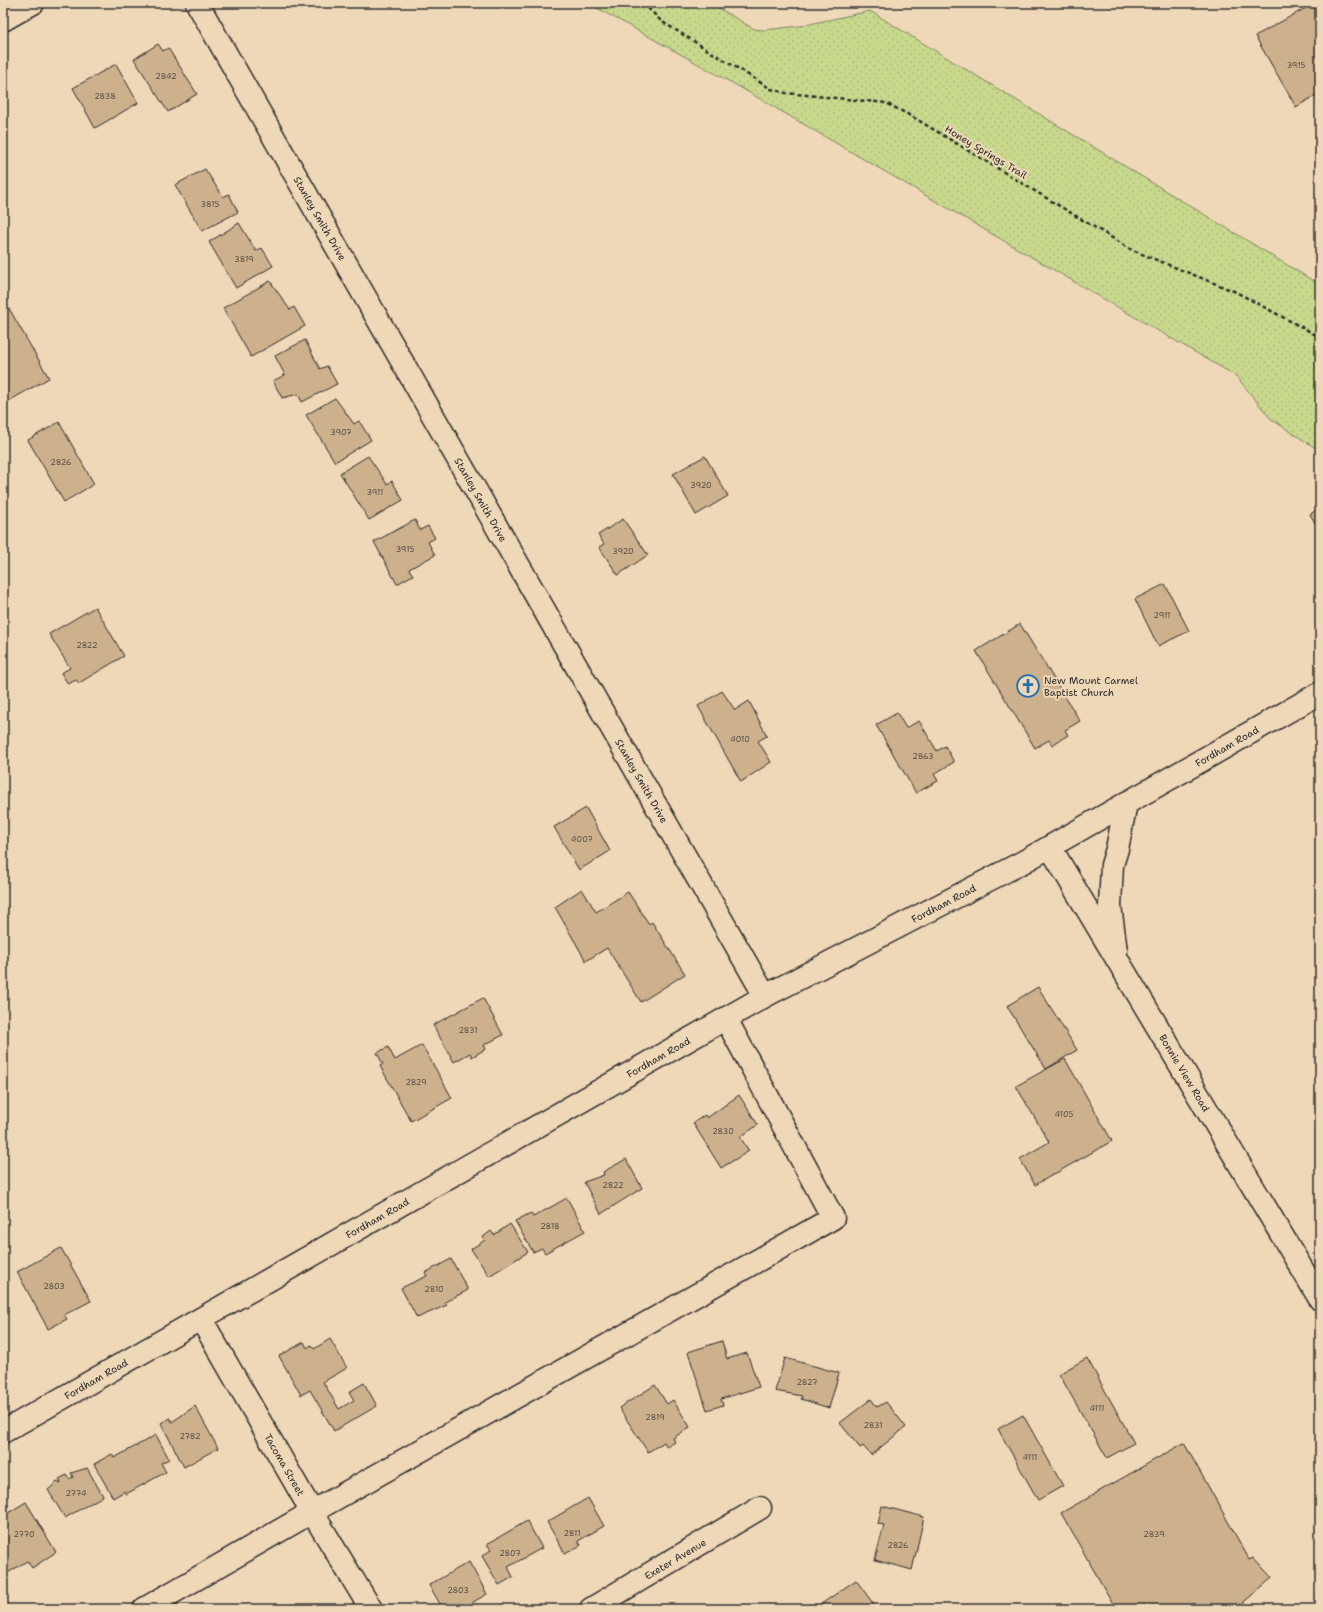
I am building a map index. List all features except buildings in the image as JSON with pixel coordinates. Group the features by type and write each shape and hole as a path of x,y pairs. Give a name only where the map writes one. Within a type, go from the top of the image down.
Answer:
{"street":[{"path":"3,20 33,3"},
{"name":"Stanley Smith Drive","path":"197,3 765,996"},
{"name":"Fordham Road","path":"3,1432 765,996 1050,847 1320,693"},
{"path":"1117,960 1110,906 1112,865 1117,849 1126,804"},
{"name":"Bonnie View Road","path":"1050,847 1320,1299"},
{"path":"144,1609 312,1512 833,1218 726,1018"},
{"name":"Tacoma Street","path":"201,1319 312,1512 371,1609"},
{"name":"Exeter Avenue","path":"591,1609 760,1508"}],"path":[{"name":"Honey Springs Trail","path":"642,3 661,21 771,89 786,93 886,103 913,117 1132,250 1236,292 1320,337"}],"green space":[{"path":"588,3 710,3 754,29 764,30 800,26 870,11 1320,285 1320,451 1271,419 1236,376 743,89"}],"place":[{"name":"New Mount Carmel Baptist Church","path":"1028,686"}]}
